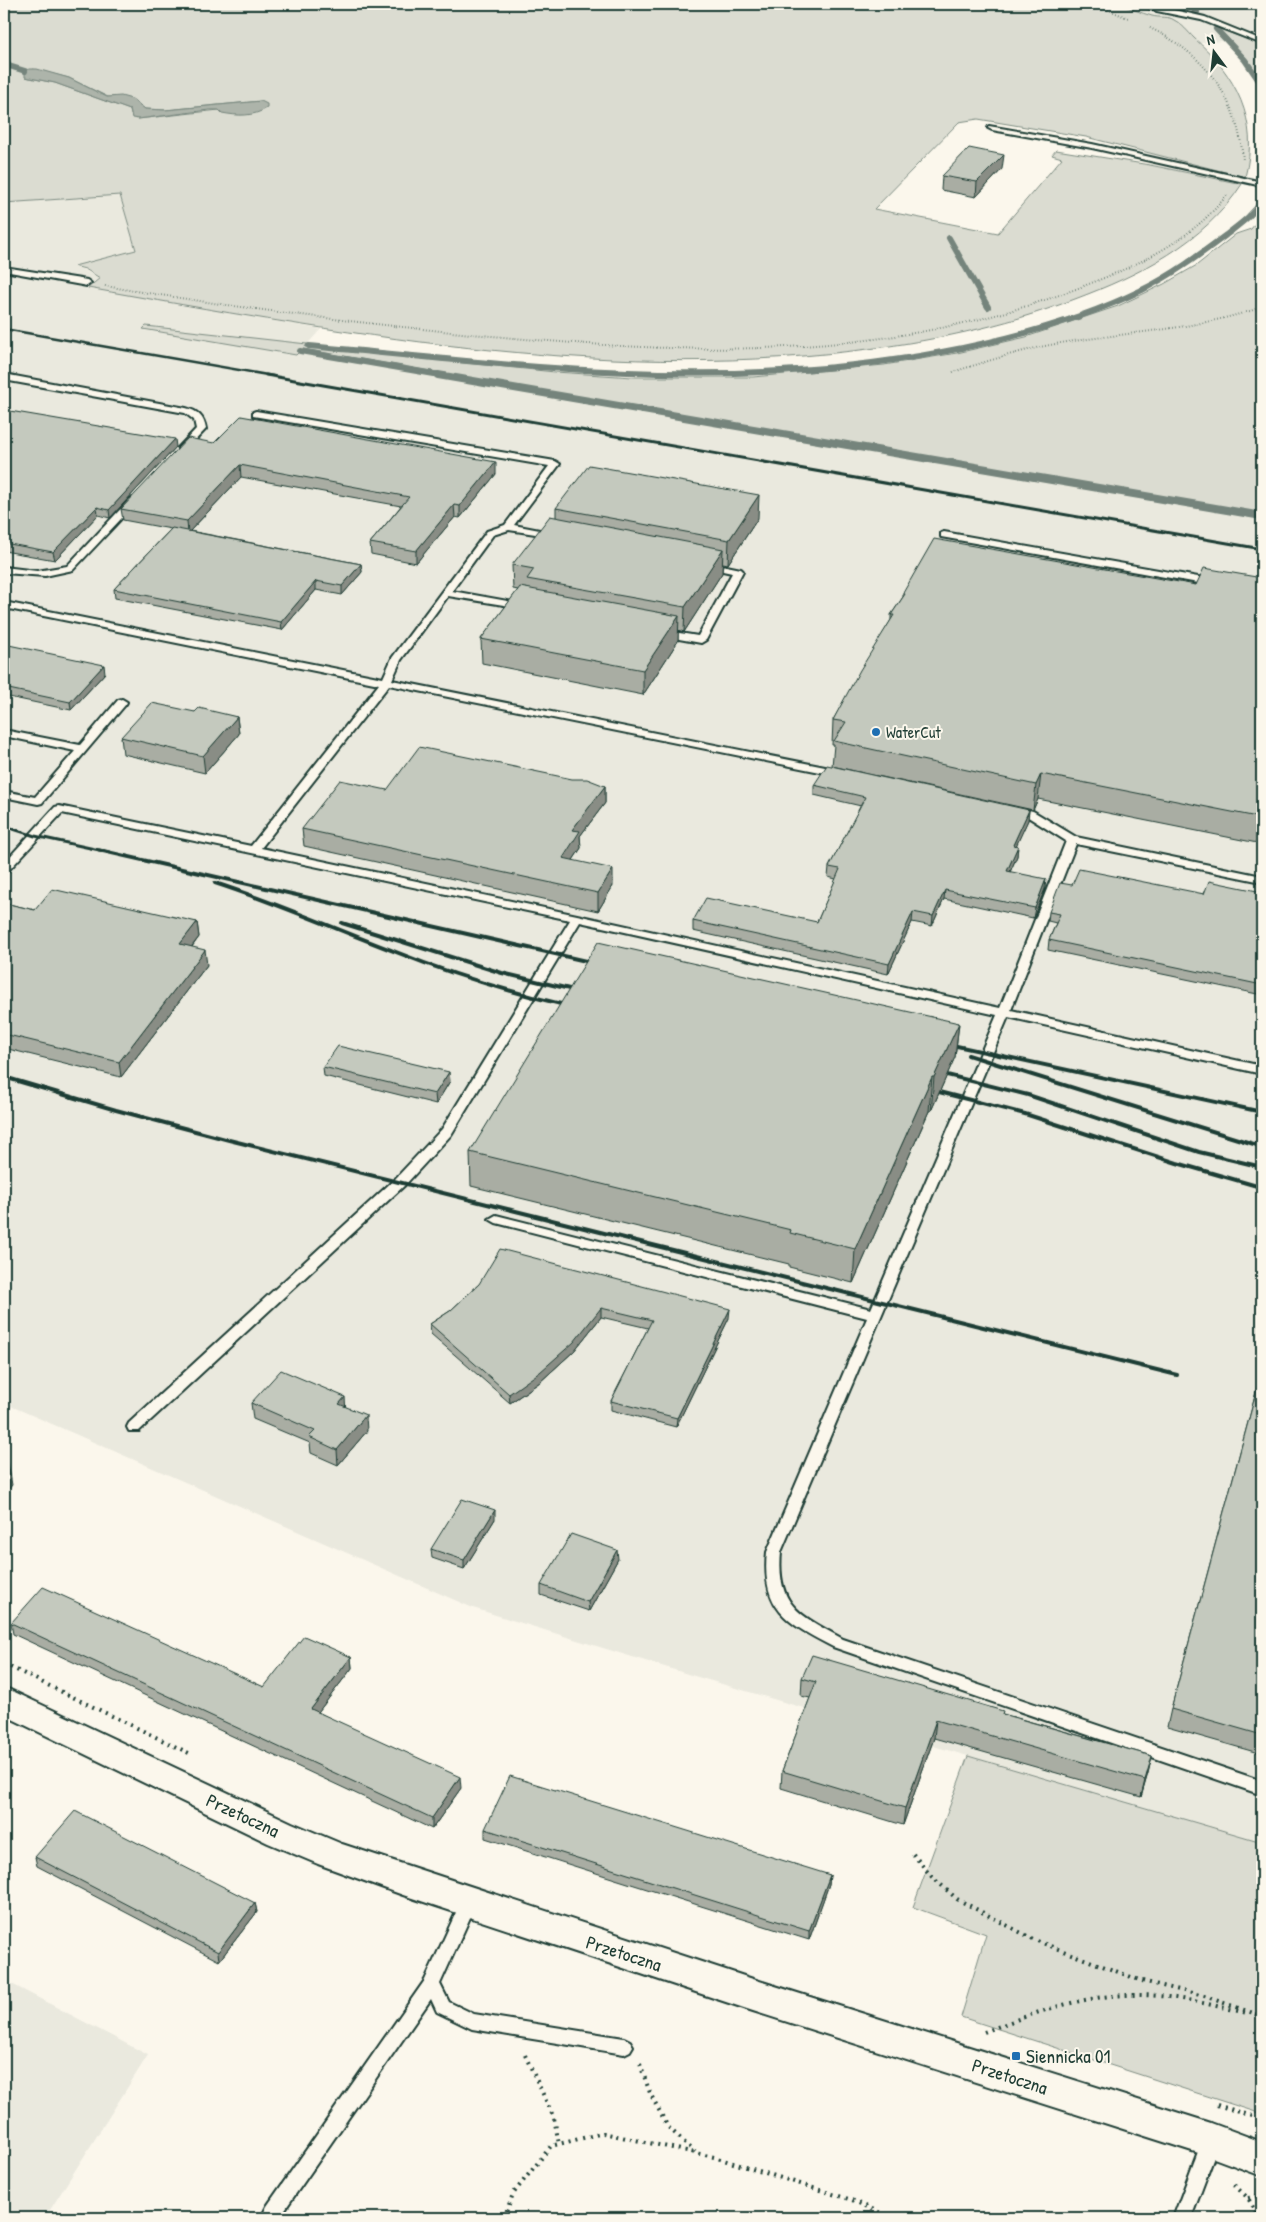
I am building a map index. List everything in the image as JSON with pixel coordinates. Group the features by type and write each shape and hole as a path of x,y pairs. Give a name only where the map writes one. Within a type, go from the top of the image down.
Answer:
{"street":[{"name":"Przetoczna","path":"4,1700 280,1833 330,1854 469,1902 753,1995 1211,2140 1262,2159"}],"lane":[{"path":"1140,4 1159,10 1199,17 1262,42"},
{"path":"992,128 1092,146 1262,184"},
{"path":"4,269 87,283"},
{"path":"4,377 173,407 194,414 199,419 201,429 175,457"},
{"path":"256,414 555,464 508,527"},
{"path":"4,570 40,575 70,568 142,492"},
{"path":"254,850 386,682 396,660 490,533 508,527 566,538"},
{"path":"944,535 1224,584"},
{"path":"652,631 701,640 738,571 700,564"},
{"path":"446,593 534,609"},
{"path":"4,605 854,776"},
{"path":"4,794 38,801 122,702"},
{"path":"4,732 82,749"},
{"path":"1000,806 1030,813 1072,840 1262,879"},
{"path":"4,869 59,809 577,918 1262,1070"},
{"path":"1072,840 1004,1012 774,1552 771,1568 772,1583 779,1601 800,1622 838,1642 1262,1788"},
{"path":"4,850 18,854"},
{"path":"134,1427 400,1182 446,1132 577,918"},
{"path":"496,1219 875,1315"},
{"path":"272,2212 432,1984 469,1902"},
{"path":"432,1984 443,2007 472,2021 624,2046"},
{"path":"1182,2218 1211,2140"}],"path":[{"path":"1094,4 1134,21"},
{"path":"87,283 272,312 492,336 691,350 807,348 870,342 951,329 1018,312 1078,290 1166,249 1197,229 1212,214 1237,179 1241,172 1243,160 1241,138 1229,106 1220,90 1204,64 1194,54 1180,44 1148,27"},
{"path":"953,372 1008,355 1065,342 1200,323 1241,315 1262,307"},
{"path":"4,1664 201,1759"},
{"path":"913,1854 932,1877 956,1899 1037,1941 1142,1981 1204,1996 1262,2016"},
{"path":"984,2032 1022,2017 1079,2001 1117,1996 1159,1996 1256,2014"},
{"path":"515,2028 530,2069 554,2118 559,2144"},
{"path":"975,2029 994,2035"},
{"path":"624,2046 637,2054 650,2094 668,2127 695,2153"},
{"path":"1207,2102 1262,2119"},
{"path":"504,2218 513,2194 552,2146 604,2133 714,2157 852,2200 892,2218"},
{"path":"1248,2198 1262,2195"}],"shaded area":[{"path":"4,4 1120,4 1152,16 1172,19 1209,52 1233,83 1241,100 1247,118 1249,137 1249,156 1245,177 1086,137 978,119 959,122 874,209 998,233 1062,158 1052,155 1056,150 1150,165 1242,184 1227,205 1209,223 1168,255 1146,268 1099,290 1048,309 965,332 909,343 852,351 756,359 660,360 564,356 468,348 277,321 88,288 100,278 85,269 74,266 136,250 120,195 4,203","holes":["33,69 69,78 108,97 132,99 145,109 165,110 261,101 219,110 138,119 131,115 130,110 55,83 25,77"]},
{"path":"1120,4 1262,4 1262,51 1235,40 1200,43 1173,19 1151,16"},
{"path":"1219,29 1255,42 1262,47 1262,79 1243,54"},
{"path":"37,69 69,78 107,97 121,96 132,99 145,109 165,110 261,101 267,104 267,108 245,115 209,110 138,119 132,118 130,110 55,83 25,77 25,71"},
{"path":"120,195 136,250 75,266 100,278 88,288 321,329 303,349 1262,514 1262,1842 691,1675 473,1608 4,1403 4,203"},
{"path":"1262,215 1262,514 302,349 296,355 143,329 146,326 307,344 305,347 555,372 633,377 753,377 884,365 957,353 1026,337 1118,306 1164,284 1197,265 1236,234 1251,229"},
{"path":"968,1756 1262,1842 1262,2114 961,2017 986,1934 913,1907"},
{"path":"4,1980 148,2055 45,2218 4,2218"}],"building":[{"path":"969,148 1004,155 977,182 942,176"},
{"path":"4,410 175,439 109,510 97,507 53,552 4,543"},
{"path":"241,416 496,462 460,506 454,505 416,551 370,543 409,497 240,465 187,521 121,509 188,438 214,443"},
{"path":"589,465 759,495 729,540 556,508"},
{"path":"550,516 723,549 685,607 527,579 534,569 512,565"},
{"path":"172,528 361,564 342,586 316,581 281,622 114,589"},
{"path":"934,539 1196,585 1204,568 1262,578 1262,818 1041,774 1036,785 834,741 846,722 833,720 860,670 894,615 891,615 905,594 903,593"},
{"path":"520,587 679,616 643,670 481,639"},
{"path":"4,644 104,665 70,702 4,688"},
{"path":"152,703 195,712 199,708 237,717 203,756 121,737"},
{"path":"419,747 572,779 587,779 605,786 572,830 580,831 563,858 613,869 598,893 302,829 340,780 387,790"},
{"path":"827,765 1029,810 1013,845 1018,846 1007,871 1046,879 1035,908 945,890 933,916 913,912 889,964 693,921 706,898 817,922 840,869 829,867 865,797 814,785"},
{"path":"1079,869 1204,894 1209,881 1262,892 1262,985 1049,940 1060,914 1049,912 1060,883 1072,885"},
{"path":"52,889 197,922 180,944 205,950 119,1062 4,1034 4,903 35,910"},
{"path":"598,942 959,1023 934,1077 932,1077 855,1249 790,1233 791,1230 470,1152"},
{"path":"338,1046 449,1072 435,1094 323,1067"},
{"path":"500,1249 730,1309 677,1418 611,1401 652,1320 601,1308 574,1342 540,1372 509,1394 430,1324 450,1311 479,1284"},
{"path":"281,1370 345,1397 339,1404 366,1415 337,1450 309,1437 315,1431 251,1403"},
{"path":"1262,1370 1262,1735 1171,1709"},
{"path":"462,1499 495,1510 464,1560 431,1549"},
{"path":"571,1534 617,1550 588,1602 541,1585"},
{"path":"43,1587 264,1687 304,1636 351,1657 311,1709 460,1777 432,1818 11,1623"},
{"path":"812,1655 1003,1711 1002,1714 1152,1756 1145,1780 936,1720 905,1808 782,1771 816,1682 802,1678"},
{"path":"510,1776 830,1875 809,1931 485,1829"},
{"path":"75,1811 255,1903 218,1952 35,1857"}],"waterway":[{"path":"1191,7 1197,12"},
{"path":"1216,29 1245,60 1262,85"},
{"path":"4,60 9,66 25,71"},
{"path":"309,346 547,367 626,372 704,373 782,371 862,364 942,352 1044,328 1094,311 1142,290 1206,250 1241,223 1262,201"},
{"path":"949,238 988,307"},
{"path":"300,351 446,376"},
{"path":"438,375 1262,516"}],"railway":[{"path":"4,329 273,376"},
{"path":"266,375 1262,549"},
{"path":"4,826 35,836 104,851"},
{"path":"99,850 104,851"},
{"path":"103,851 599,964"},
{"path":"104,851 109,852"},
{"path":"215,883 461,976 573,1007"},
{"path":"342,923 502,973 582,992"},
{"path":"943,1043 1262,1112"},
{"path":"968,1055 1257,1145"},
{"path":"947,1075 1028,1095 1199,1152 1262,1167"},
{"path":"4,1077 116,1110 229,1140 1177,1375"},
{"path":"939,1092 1025,1114 1177,1163 1257,1186"}],"place":[{"name":"WaterCut","path":"876,732"},
{"name":"Siennicka 01","path":"1016,2056"}]}
